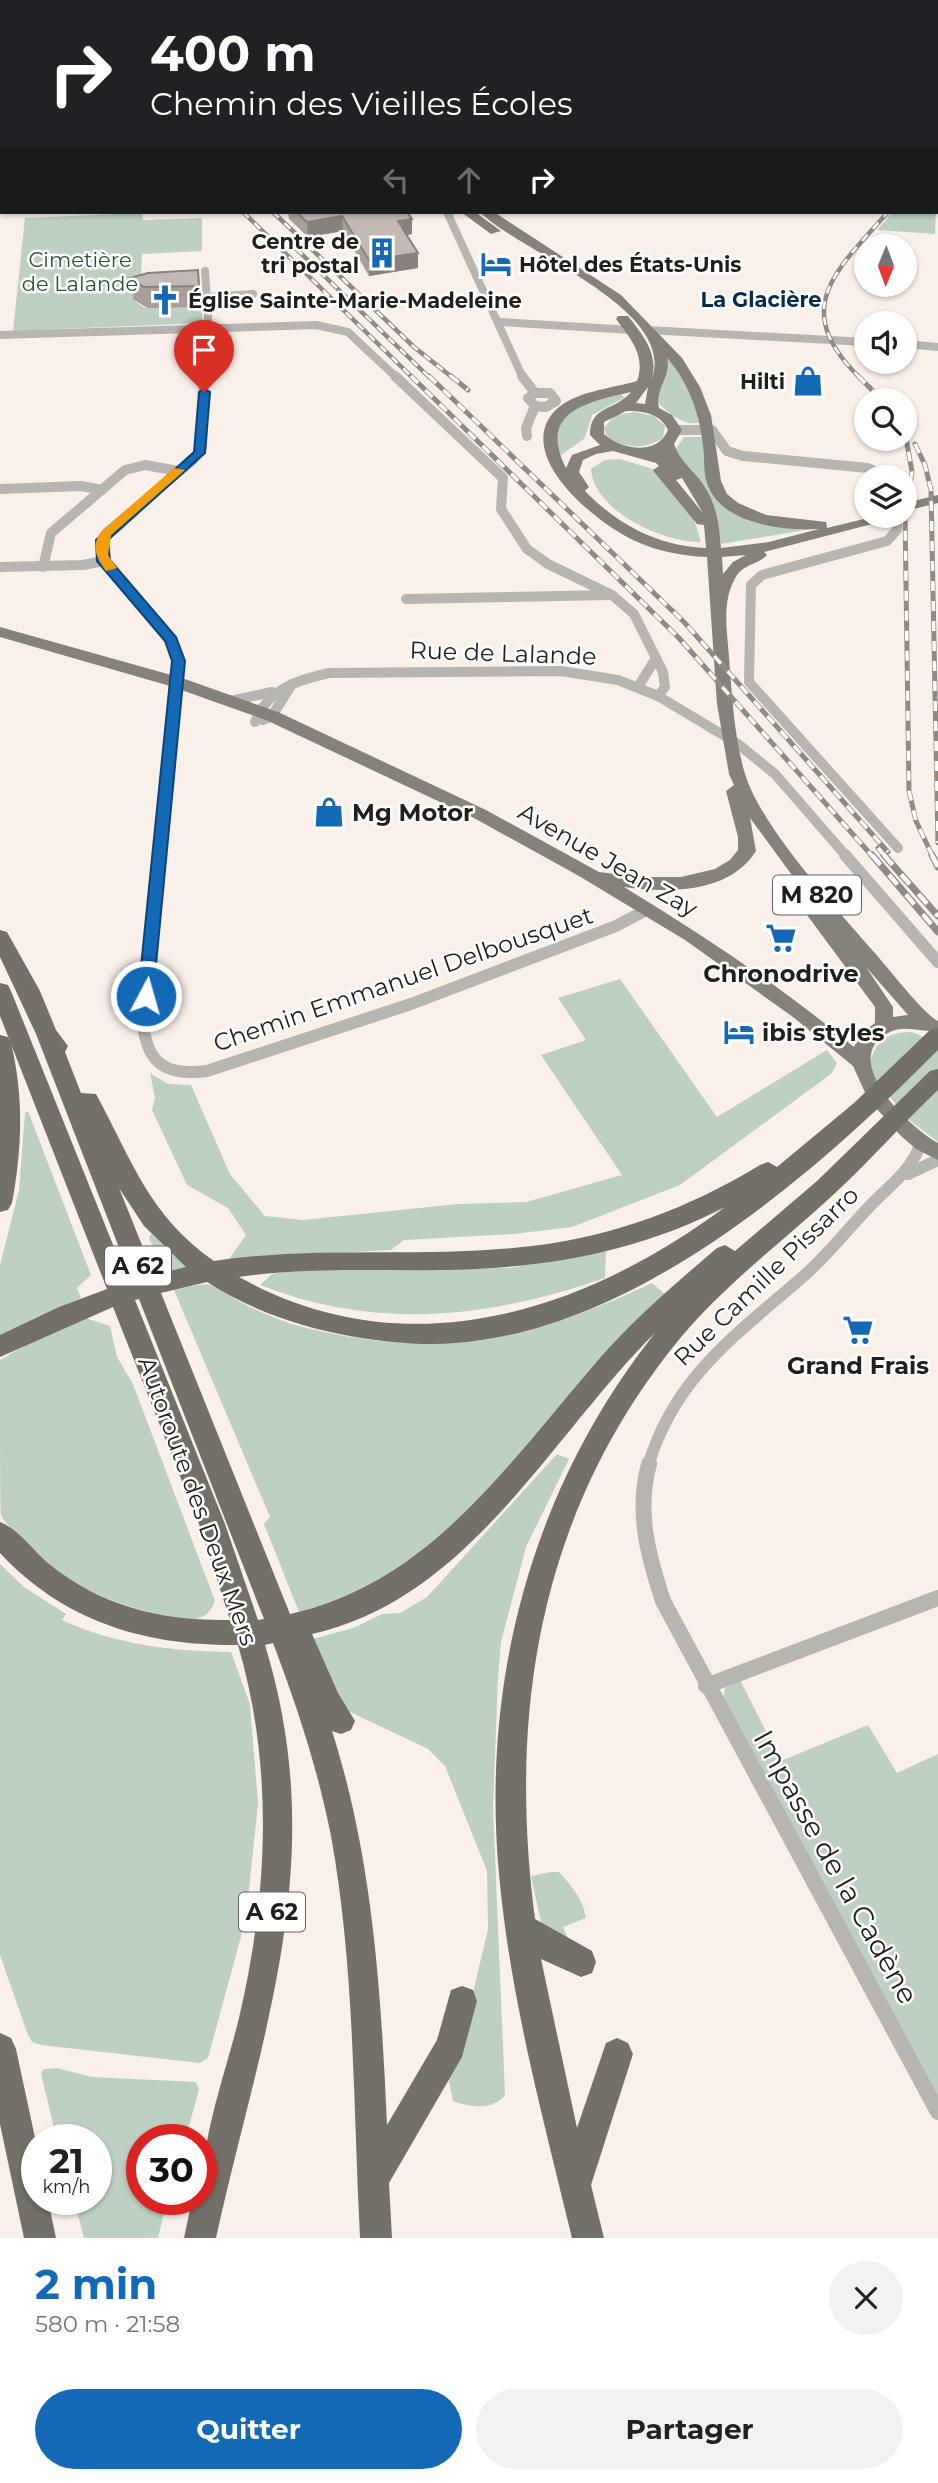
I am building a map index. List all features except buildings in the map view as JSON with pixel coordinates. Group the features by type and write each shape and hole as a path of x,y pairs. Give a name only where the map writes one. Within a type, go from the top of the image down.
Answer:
{"highway":[{"name":"A 62","path":"0,937 29,991 47,1034"},
{"name":"Autoroute des Deux Mers","path":"0,991 58,1131 234,1584 258,1664 269,1716 276,1763 279,1848 270,1929 254,2010 216,2161 200,2238"},
{"path":"47,1034 74,1068 135,1195 163,1231 201,1264 241,1289 301,1315 365,1330 430,1334 489,1329 526,1322 598,1298 661,1265 747,1205 852,1117 934,1029"},
{"name":"Autoroute des Deux Mers","path":"47,1034 274,1609 323,1749 344,1831 357,1901 365,1978 376,2238"},
{"path":"0,1042 10,1106 6,1177 0,1203"},
{"path":"588,2238 538,2017 514,1871 511,1787 515,1699 532,1596 556,1523 575,1480 623,1395 696,1303 840,1174 872,1139 938,1077"},
{"path":"0,1348 53,1319 125,1294 205,1274 284,1263 494,1259 602,1243 652,1230 713,1204 778,1165 805,1143 852,1117"},
{"path":"0,1534 19,1556 66,1593 99,1610 176,1632 232,1635 273,1631 312,1623 349,1610 392,1590 439,1557 480,1518 644,1327 829,1167 872,1139"},
{"path":"229,1497 286,1607 328,1702 341,1721"},
{"path":"522,1928 550,1947 581,1962"},
{"path":"373,2180 451,2046 462,2001"},
{"path":"0,2049 40,2238"},
{"path":"575,2185 617,2054"}],"main road":[{"path":"470,214 505,237 515,240"},
{"path":"477,214 584,285 618,313 632,330 649,362 643,384 625,407"},
{"path":"489,214 602,286 669,354 697,395 708,430 716,487 739,509 791,526 854,520"},
{"path":"652,335 662,362 659,382 650,399 653,410"},
{"path":"643,384 573,405 556,418 550,446 559,467 589,503 613,524 658,545 716,552 756,550 854,524"},
{"path":"597,435 597,421 613,410 625,407 653,410 669,418 676,430 667,444 640,452 613,447 583,454 572,468 584,489 607,511 658,538 713,548 759,544 854,523"},
{"path":"559,467 565,456 597,435"},
{"path":"597,435 613,447"},
{"name":"M 820","path":"667,444 671,456 706,500 714,624 734,791 758,835 875,991 884,1007 878,1029"},
{"name":"M 820","path":"640,452 661,460 677,476 694,497 707,531"},
{"path":"607,511 584,470 594,459 612,456 658,468 707,531"},
{"path":"917,504 938,499"},
{"path":"917,511 938,506"},
{"path":"714,624 728,574 743,560 854,525"},
{"name":"Avenue Jean Zay","path":"0,632 262,716"},
{"name":"Avenue Jean Zay","path":"0,641 230,701 382,767 480,814 648,909 800,1012 859,1061"},
{"name":"M 820","path":"727,749 753,809 773,840 848,934 934,1029"},
{"path":"586,872 619,881 665,884 716,875 743,859 747,851 747,837 734,791"},
{"path":"648,909 648,899 665,884"},
{"name":"Avenue Jean Zay","path":"800,1012 845,1030 878,1029"},
{"path":"930,1147 876,1094 864,1077 859,1061 861,1046 878,1029 911,1022 934,1029"}],"street":[{"path":"448,214 500,322 527,386 535,393"},
{"path":"176,687 178,661 171,640 104,561 101,546 106,533 200,453 208,298 205,271"},
{"path":"208,298 253,294"},
{"path":"500,322 632,330"},
{"path":"0,335 206,326 316,325 348,332 503,478 501,509 527,549 548,564 612,595 634,614 665,681 665,687 658,696"},
{"path":"669,354 673,339 690,333"},
{"path":"652,335 690,333 854,341"},
{"path":"917,345 938,347"},
{"path":"535,393 551,393 556,401 551,406 535,406 528,398 535,393"},
{"path":"527,436 526,428 535,406"},
{"path":"676,430 708,430 716,433 727,451 743,456 854,467"},
{"path":"43,567 51,533 134,466 154,465 178,471"},
{"path":"0,489 81,486 102,490"},
{"path":"895,528 897,530 887,541 771,572 751,584 749,594 752,638 749,682 898,848"},
{"path":"0,567 43,567 104,561"},
{"path":"405,599 612,595"},
{"path":"638,687 656,657"},
{"name":"Rue de Lalande","path":"230,701 275,691 329,673 356,671 561,671 603,676 638,687 738,744 775,774 938,962"},
{"path":"262,716 292,684"},
{"name":"Chemin Emmanuel Delbousquet","path":"176,687 143,1023 143,1038 149,1053 169,1070 192,1074 207,1071 345,1026 605,931 648,909"},
{"name":"Rue de Lalande","path":"262,716 275,691"},
{"name":"Rue Camille Pissarro","path":"706,1686 663,1601 644,1534 642,1493 663,1420 678,1394 705,1361 807,1273 930,1147"},
{"name":"Rue Camille Pissarro","path":"899,1179 938,1160"},
{"path":"706,1686 938,1598"},
{"name":"Impasse de la Cadène","path":"706,1686 883,2005 938,2112"}],"green space":[{"name":"Cimetière de Lalande","path":"142,214 143,220 202,218 202,251 142,254 141,281 136,282 136,302 145,308 189,305 202,309 202,323 13,331 25,218"},
{"path":"891,214 936,214 935,234 877,230"},
{"path":"667,355 684,378 701,422 683,421 657,402"},
{"path":"621,394 624,398 592,415 585,438 557,458 557,428 561,418 585,404"},
{"path":"635,412 654,416 665,426 663,438 649,445 634,446 619,443 606,435 604,428 615,415"},
{"path":"684,437 706,437 710,478 746,515 818,528 721,544 710,503 675,450"},
{"path":"620,459 653,469 694,519 701,542 668,537 650,530 617,511 604,498 595,484 591,469 605,460"},
{"path":"620,979 717,1117 827,1050 837,1063 831,1074 680,1185 572,1227 514,1234 404,1240 391,1250 229,1259 246,1235 228,1208 187,1185 152,1110 155,1098 150,1073 168,1084 191,1085 230,1174 265,1216 303,1220 458,1204 526,1202 622,1175 541,1055 586,1040 558,998"},
{"path":"912,1032 938,1043 938,1142 908,1119 869,1071 873,1054 881,1041 894,1034"},
{"path":"28,1111 91,1275 77,1288 81,1298 0,1336 0,1265 19,1190 25,1113"},
{"path":"151,1234 189,1268 165,1273 149,1238"},
{"path":"606,1251 605,1278 562,1292 476,1310 390,1314 304,1300 260,1285 272,1274 300,1270 509,1268"},
{"path":"652,1283 666,1295 482,1501 417,1559 353,1596 299,1612 264,1524 270,1517 174,1290 211,1285 252,1308 292,1324 340,1335 432,1343 520,1331 607,1303"},
{"path":"86,1318 110,1326 117,1357 133,1384 215,1601 207,1614 196,1619 182,1619 125,1605 67,1578 34,1552 1,1515 0,1360 33,1341"},
{"path":"557,1454 569,1459 526,1547 501,1642 493,1807 505,2095 494,2104 473,2106 453,2101 448,2077 460,2048 488,1929 487,1871 445,1766 428,1749 346,1710 309,1640 353,1628 382,1614 400,1613 427,1597"},
{"path":"0,1564 24,1587 66,1614 62,1620 83,1629 145,1645 231,1652 250,1704 258,1804 246,1918 208,2058 200,2063 41,2045 32,2042 28,2035 0,1955"},
{"path":"740,1680 781,1761 868,1725 897,1773 938,1754 938,2095 723,1699 725,1688"},
{"path":"559,1872 564,1877 585,1912 586,1918 563,1927 569,1941 542,1927 531,1876"},
{"path":"57,2068 92,2077 196,2082 199,2090 189,2124 126,2124 126,2215 163,2215 158,2238 84,2238 78,2215 112,2215 112,2124 53,2124 41,2074 44,2069"}],"railway":[{"path":"245,214 413,378"},
{"path":"275,214 414,347 453,378"},
{"path":"860,378 839,353 827,331 824,310 828,291 838,272 886,214"},
{"path":"285,238 430,378"},
{"path":"411,376 679,638 873,857"},
{"path":"429,376 684,622 888,852"},
{"path":"451,376 468,390"},
{"path":"860,378 870,388"},
{"path":"917,448 925,465 931,490 938,843"},
{"path":"908,451 912,472 905,512 909,791 916,821 933,857"},
{"path":"878,848 886,857"},
{"path":"872,855 938,932"},
{"path":"884,855 938,916"},
{"path":"933,857 938,867"}],"slow traffic":[{"path":"110,568 102,555 102,540 106,533 179,470"}],"place":[{"name":"Centre de tri postal","path":"382,253"},
{"name":"Hôtel des États-Unis","path":"496,264"},
{"name":"Église Sainte-Marie-Madeleine","path":"165,300"},
{"name":"Hilti","path":"808,381"},
{"name":"Mg Motor","path":"329,812"},
{"name":"Chronodrive","path":"781,938"},
{"name":"ibis styles","path":"739,1032"},
{"name":"Grand Frais","path":"858,1330"}],"district":[{"name":"La Glacière","path":"761,299"}],"route":[{"path":"146,996 178,661 177,651 156,619 104,561 102,540 106,533 200,453 204,392"}]}
